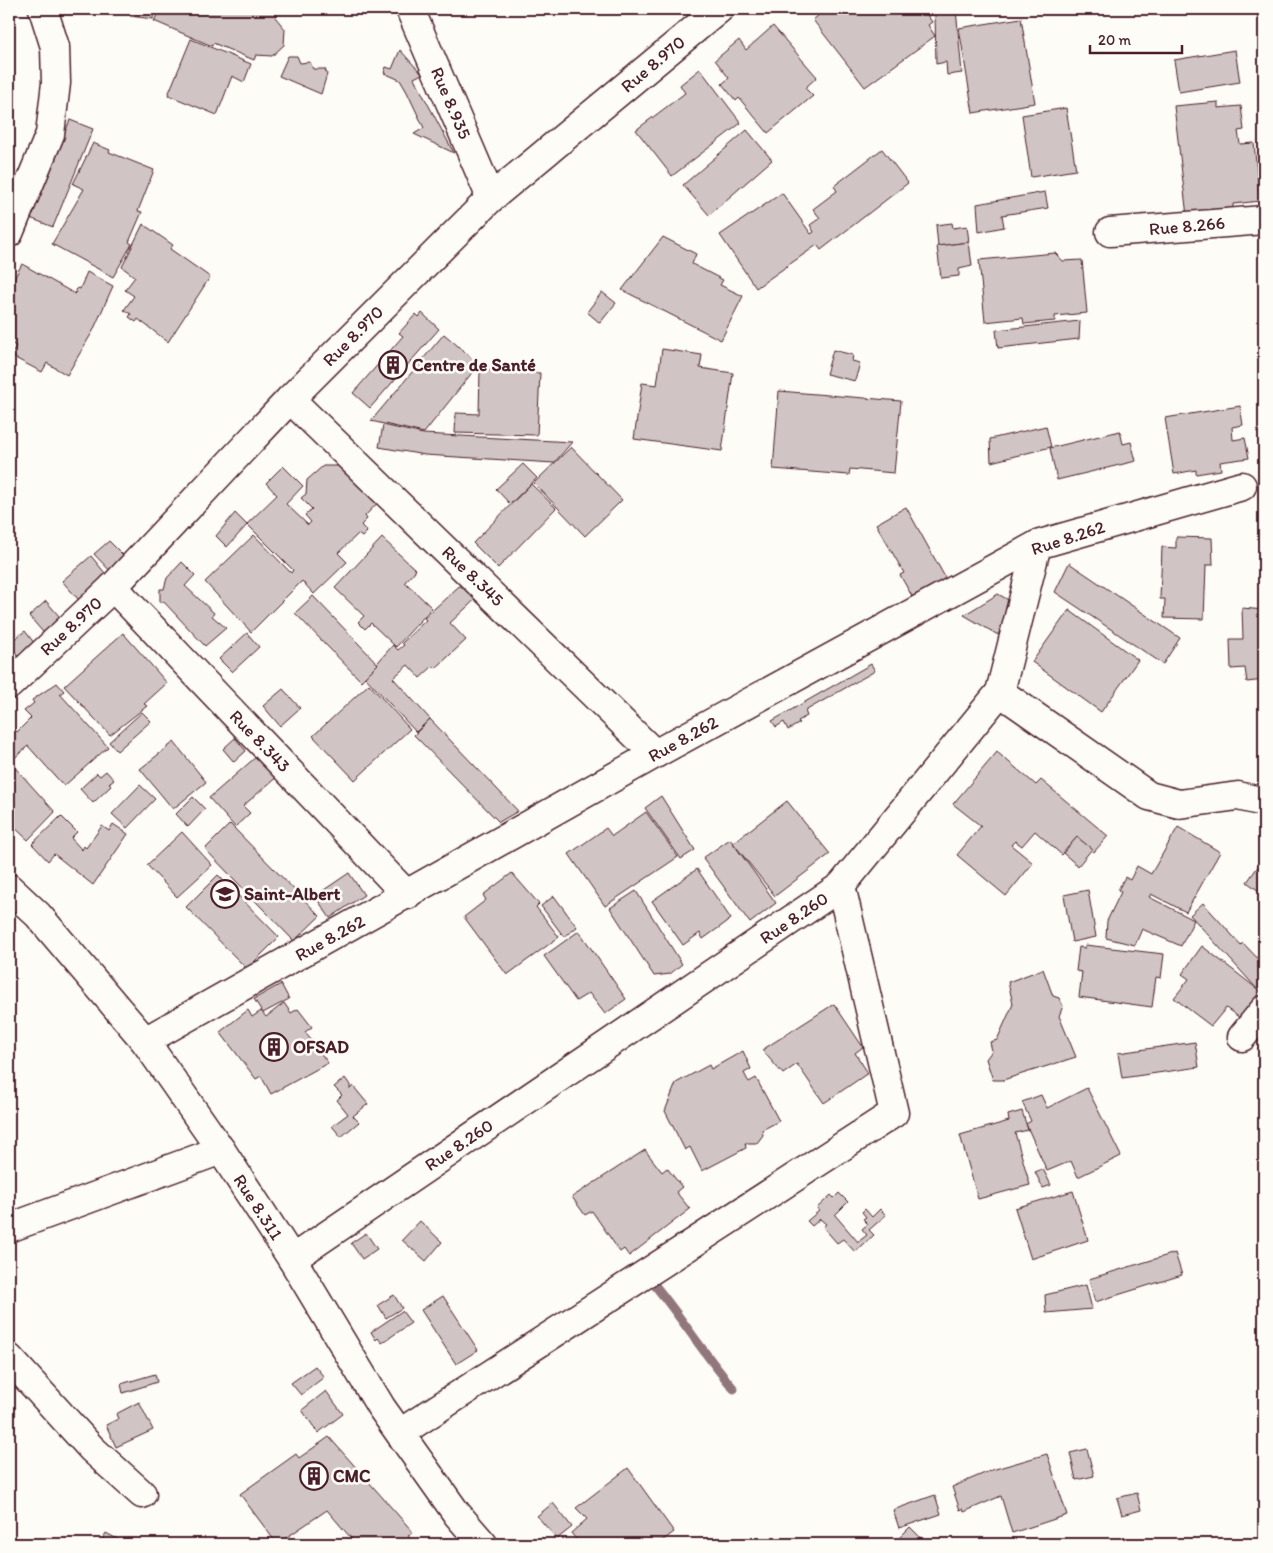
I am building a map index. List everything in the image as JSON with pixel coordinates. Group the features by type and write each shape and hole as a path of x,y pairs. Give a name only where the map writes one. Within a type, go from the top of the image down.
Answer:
{"street":[{"path":"9,233 50,134 56,83 55,47 43,9"},
{"name":"Rue 8.935","path":"410,9 491,198"},
{"name":"Rue 8.970","path":"9,685 113,587 290,399 491,198 719,9"},
{"name":"Rue 8.266","path":"1110,232 1264,220"},
{"name":"Rue 8.345","path":"290,399 655,754"},
{"name":"Rue 8.262","path":"145,1041 655,754 1038,545 1242,486"},
{"path":"1038,545 1000,692 1149,796 1180,804 1238,796 1264,802"},
{"name":"Rue 8.343","path":"113,587 407,895"},
{"name":"Rue 8.260","path":"292,1259 841,886 1000,692"},
{"path":"400,1433 894,1113 841,886"},
{"name":"Rue 8.311","path":"9,888 38,915 145,1041 221,1150 292,1259 382,1407 457,1514 483,1544"},
{"path":"1242,1037 1264,1010"},
{"path":"9,1228 221,1150"},
{"path":"9,1358 92,1449 142,1494"}],"building":[{"path":"133,9 154,9 153,19 130,16"},
{"path":"160,9 280,9 275,17 285,29 284,45 272,56 256,55 254,60 213,43 212,46 154,21"},
{"path":"826,9 923,9 932,22 928,25 935,36 865,87 813,20"},
{"path":"926,9 956,9 962,73 947,75 946,62 936,64 935,15 927,15"},
{"path":"1021,18 1035,103 973,113 959,28"},
{"path":"773,26 817,77 805,88 813,96 768,133 739,98 736,101 722,84 729,78 715,60 739,40 746,50"},
{"path":"191,39 251,64 244,82 232,76 217,115 168,95"},
{"path":"400,50 422,74 414,78 454,153 414,134 424,128 407,92 400,80 384,73 386,67 392,69"},
{"path":"1235,50 1240,82 1179,92 1174,60"},
{"path":"288,56 297,56 300,63 310,62 313,69 325,69 327,74 321,94 279,76"},
{"path":"700,69 741,123 672,176 636,130 685,93 680,85"},
{"path":"1218,102 1218,108 1241,106 1244,130 1238,131 1240,144 1254,143 1260,201 1233,204 1233,210 1187,216 1174,106"},
{"path":"1066,108 1076,170 1031,177 1022,115"},
{"path":"70,120 93,129 53,227 30,218"},
{"path":"747,130 772,160 709,215 683,185"},
{"path":"93,143 110,150 109,152 154,170 138,211 142,212 129,242 132,244 113,277 52,244 84,189 73,184"},
{"path":"882,149 908,183 821,250 817,245 756,288 720,235 782,193 811,234 814,232 810,225 820,218 813,209 837,191 834,186"},
{"path":"1045,192 1048,208 1002,215 1004,227 979,232 977,204"},
{"path":"952,223 953,228 967,226 969,242 938,246 936,225"},
{"path":"143,224 173,245 170,249 210,277 168,342 138,319 136,322 129,317 131,314 124,310 134,296 125,290 135,277 122,267"},
{"path":"663,237 696,254 692,264 723,280 720,285 743,296 721,340 622,290"},
{"path":"969,242 972,266 959,269 959,276 941,278 937,246"},
{"path":"1055,253 1063,261 1082,260 1087,313 1055,316 1055,321 1024,324 1023,318 985,322 979,260"},
{"path":"22,264 75,294 77,288 80,289 87,272 113,286 93,331 67,375 47,363 42,372 11,356 16,346 9,342 9,288"},
{"path":"602,292 616,303 600,323 587,312"},
{"name":"Centre de Santé","path":"422,313 439,329 370,408 353,393 403,336 399,333 416,314 419,317"},
{"path":"1080,321 1079,339 998,348 996,330"},
{"path":"444,334 479,364 424,433 371,421"},
{"path":"662,349 702,355 700,368 733,373 722,451 634,439 642,383 657,385"},
{"path":"833,350 853,355 852,361 860,363 855,381 826,374"},
{"path":"480,370 540,373 537,435 455,433 456,413 479,414"},
{"path":"1264,385 1264,443 1262,443"},
{"path":"779,391 901,401 894,473 850,469 849,475 773,469"},
{"path":"1240,406 1243,425 1232,427 1233,440 1245,438 1249,458 1220,462 1221,470 1196,474 1196,470 1174,474 1165,418"},
{"path":"383,425 423,434 572,442 554,463 425,455 379,447"},
{"path":"1046,426 1051,447 991,462 990,439"},
{"path":"1120,431 1123,444 1131,442 1136,461 1057,480 1050,448"},
{"path":"571,447 622,500 585,536 534,483"},
{"path":"345,457 384,496 365,516 367,519 361,525 367,532 362,537 358,534 338,553 347,562 314,594 302,581 251,632 205,582 254,535 291,573 293,570 247,524 277,495 266,483 283,466 303,486 286,504 308,525 311,522 305,515 312,509 301,498 306,494 307,480 323,466 337,466"},
{"path":"523,464 537,478 510,504 496,489"},
{"path":"531,484 556,508 498,568 473,543"},
{"path":"906,507 946,579 913,598 900,575 904,573 876,524"},
{"path":"235,513 247,525 227,547 216,536"},
{"path":"1176,537 1212,538 1213,565 1206,565 1204,619 1164,618 1165,599 1160,599 1162,547 1176,548"},
{"path":"382,538 416,570 405,582 432,608 396,647 371,623 365,629 358,622 364,616 335,588"},
{"path":"109,541 128,560 113,574 94,554"},
{"path":"91,556 114,584 86,608 62,581"},
{"path":"182,562 195,575 185,586 214,613 212,616 226,628 205,646 164,602 160,602 160,589 164,589 167,578"},
{"path":"1069,563 1180,638 1163,664 1055,592"},
{"path":"468,578 482,593 450,623 466,640 436,668 433,666 420,678 408,665 393,678 430,719 416,732 365,677 393,645 398,650 404,645 402,643 426,620 424,618"},
{"path":"998,594 1012,602 998,635 964,615"},
{"path":"313,596 378,664 361,681 295,613"},
{"path":"46,601 66,624 49,639 29,616"},
{"path":"1242,608 1264,610 1264,680 1247,682 1245,668 1231,669 1230,639 1243,639"},
{"path":"1069,610 1138,660 1101,712 1032,662"},
{"path":"25,631 35,644 19,658 9,643"},
{"path":"123,633 167,683 144,704 147,706 110,735 64,686"},
{"path":"247,633 259,647 232,672 219,659"},
{"path":"9,647 16,658 9,664"},
{"path":"871,664 875,671 805,711 807,716 788,730 784,722 776,727 772,721"},
{"path":"57,683 64,691 60,694 108,747 64,786 28,746 10,762 55,812 28,840 11,824 16,819 9,812 9,733 14,729 17,732 31,718 24,711 34,703 32,700"},
{"path":"369,684 410,729 355,780 313,736"},
{"path":"283,689 300,708 280,726 263,706"},
{"path":"142,712 151,721 117,751 109,742"},
{"path":"430,719 518,811 499,822 414,735"},
{"path":"235,738 246,751 234,762 223,749"},
{"path":"174,742 206,782 173,809 140,769"},
{"path":"265,749 279,775 243,806 250,813 235,827 209,798"},
{"path":"997,752 1036,785 1041,780 1108,836 1094,852 1077,837 1062,855 1035,831 1022,846 1015,841 1011,845 1033,863 1006,896 957,855 981,826 953,804"},
{"path":"106,771 114,780 109,784 111,786 93,803 80,789 97,773 100,776"},
{"path":"140,785 155,799 127,828 112,814"},
{"path":"661,796 695,850 681,859 645,808"},
{"path":"193,797 205,809 188,827 176,814"},
{"path":"787,801 830,854 775,896 733,843"},
{"path":"646,812 678,857 605,906 569,854 606,828 612,836"},
{"path":"61,816 77,832 71,838 82,850 84,846 86,848 102,826 109,831 113,824 128,834 93,885 54,854 48,861 32,844"},
{"path":"230,824 320,916 294,941 205,849"},
{"path":"1178,827 1220,852 1186,912 1151,894 1149,897 1194,920 1181,946 1142,929 1135,945 1106,938 1107,921 1121,892 1118,890 1125,877 1130,880 1137,866 1151,874"},
{"path":"182,832 212,865 177,897 147,865"},
{"path":"1077,837 1092,849 1078,866 1063,853"},
{"path":"730,839 776,903 750,923 703,858"},
{"path":"1264,858 1264,895 1247,882"},
{"path":"697,869 731,919 703,939 700,933 683,945 652,901"},
{"path":"349,873 364,895 330,918 315,896"},
{"path":"512,873 539,904 536,907 559,937 507,975 464,917 486,900 483,895"},
{"path":"218,875 279,937 247,969 186,907"},
{"path":"1088,890 1096,937 1072,942 1064,895"},
{"path":"636,891 682,964 670,974 654,976 610,908"},
{"path":"554,896 577,927 564,937 541,906"},
{"path":"1203,903 1241,945 1243,943 1264,965 1262,967 1264,969 1264,986 1259,991 1190,915"},
{"path":"579,931 626,999 605,1014 589,993 576,1001 544,956"},
{"path":"1085,945 1164,954 1161,978 1156,977 1152,1007 1079,997 1082,972 1076,971 1079,947 1085,948"},
{"path":"1202,946 1260,991 1240,1018 1226,1008 1211,1026 1174,998 1189,979 1182,974"},
{"path":"1043,969 1053,996 1059,998 1063,1006 1059,1016 1076,1057 1003,1080 993,1080 986,1059 992,1051 990,1042 997,1040 1013,1004 1008,982"},
{"path":"281,984 289,999 263,1013 254,999"},
{"name":"OFSAD","path":"284,1003 291,1013 298,1009 312,1027 305,1032 328,1063 271,1094 261,1076 256,1079 220,1032 248,1010 252,1017 261,1011 266,1017"},
{"path":"834,1004 863,1047 855,1053 868,1073 824,1103 797,1064 783,1074 762,1050"},
{"path":"1195,1042 1199,1067 1122,1078 1118,1053"},
{"path":"743,1051 751,1069 744,1073 747,1079 749,1082 756,1078 779,1121 762,1130 763,1135 757,1143 745,1143 746,1148 702,1171 690,1147 685,1150 665,1111 676,1083 709,1065 711,1069"},
{"path":"345,1078 350,1085 350,1089 353,1086 368,1104 353,1116 359,1122 341,1137 332,1126 348,1114 337,1100 342,1095 334,1087"},
{"path":"1087,1088 1121,1156 1078,1177 1071,1161 1047,1171 1026,1124 1031,1121 1022,1102 1041,1095 1047,1108"},
{"path":"1022,1111 1028,1130 1015,1133 1030,1185 978,1199 960,1135 1009,1121 1008,1115"},
{"path":"645,1150 662,1172 667,1168 682,1187 676,1192 690,1209 629,1256 624,1249 620,1252 592,1211 585,1215 572,1197"},
{"path":"1043,1169 1051,1185 1043,1188 1035,1172"},
{"path":"1073,1191 1088,1240 1031,1259 1015,1208"},
{"path":"839,1193 848,1202 835,1215 858,1242 867,1235 862,1229 868,1224 863,1219 866,1217 862,1212 865,1209 872,1217 880,1209 886,1215 869,1230 874,1235 855,1252 843,1239 837,1243 823,1227 826,1224 820,1219 812,1226 807,1221 819,1211 817,1208 831,1195 834,1198"},
{"path":"420,1221 442,1242 426,1261 402,1240"},
{"path":"366,1233 377,1249 362,1259 351,1243"},
{"path":"1175,1253 1182,1275 1095,1302 1089,1279"},
{"path":"1086,1285 1092,1309 1046,1313 1045,1295"},
{"path":"394,1295 402,1308 386,1318 378,1305"},
{"path":"443,1296 478,1350 456,1364 421,1310"},
{"path":"402,1311 411,1323 382,1343 378,1338 376,1340 371,1332"},
{"path":"315,1366 324,1377 301,1395 291,1383"},
{"path":"155,1374 157,1382 123,1393 121,1384"},
{"path":"326,1391 343,1414 318,1433 302,1410"},
{"path":"139,1402 153,1430 116,1447 106,1425 118,1419 116,1414"},
{"name":"CMC","path":"329,1437 413,1532 408,1536 415,1544 356,1544 327,1510 277,1544 240,1494 296,1454 299,1458"},
{"path":"1087,1449 1094,1476 1076,1480 1070,1453"},
{"path":"1047,1454 1067,1515 1012,1533 1001,1496 964,1512 963,1509 960,1510 952,1487 992,1470"},
{"path":"628,1468 674,1532 658,1544 580,1544 571,1533 587,1519 576,1508"},
{"path":"1137,1493 1141,1510 1122,1515 1117,1498"},
{"path":"935,1495 941,1514 899,1528 893,1510"},
{"path":"553,1503 572,1527 557,1539 537,1516"},
{"path":"910,1527 927,1544 893,1544"},
{"path":"106,1533 123,1542 122,1544 100,1544"}],"waterway":[{"path":"648,1277 734,1389"}],"place":[{"name":"Centre de Santé","path":"393,365"},
{"name":"Saint-Albert","path":"225,894"},
{"name":"OFSAD","path":"274,1047"},
{"name":"CMC","path":"314,1476"}]}
